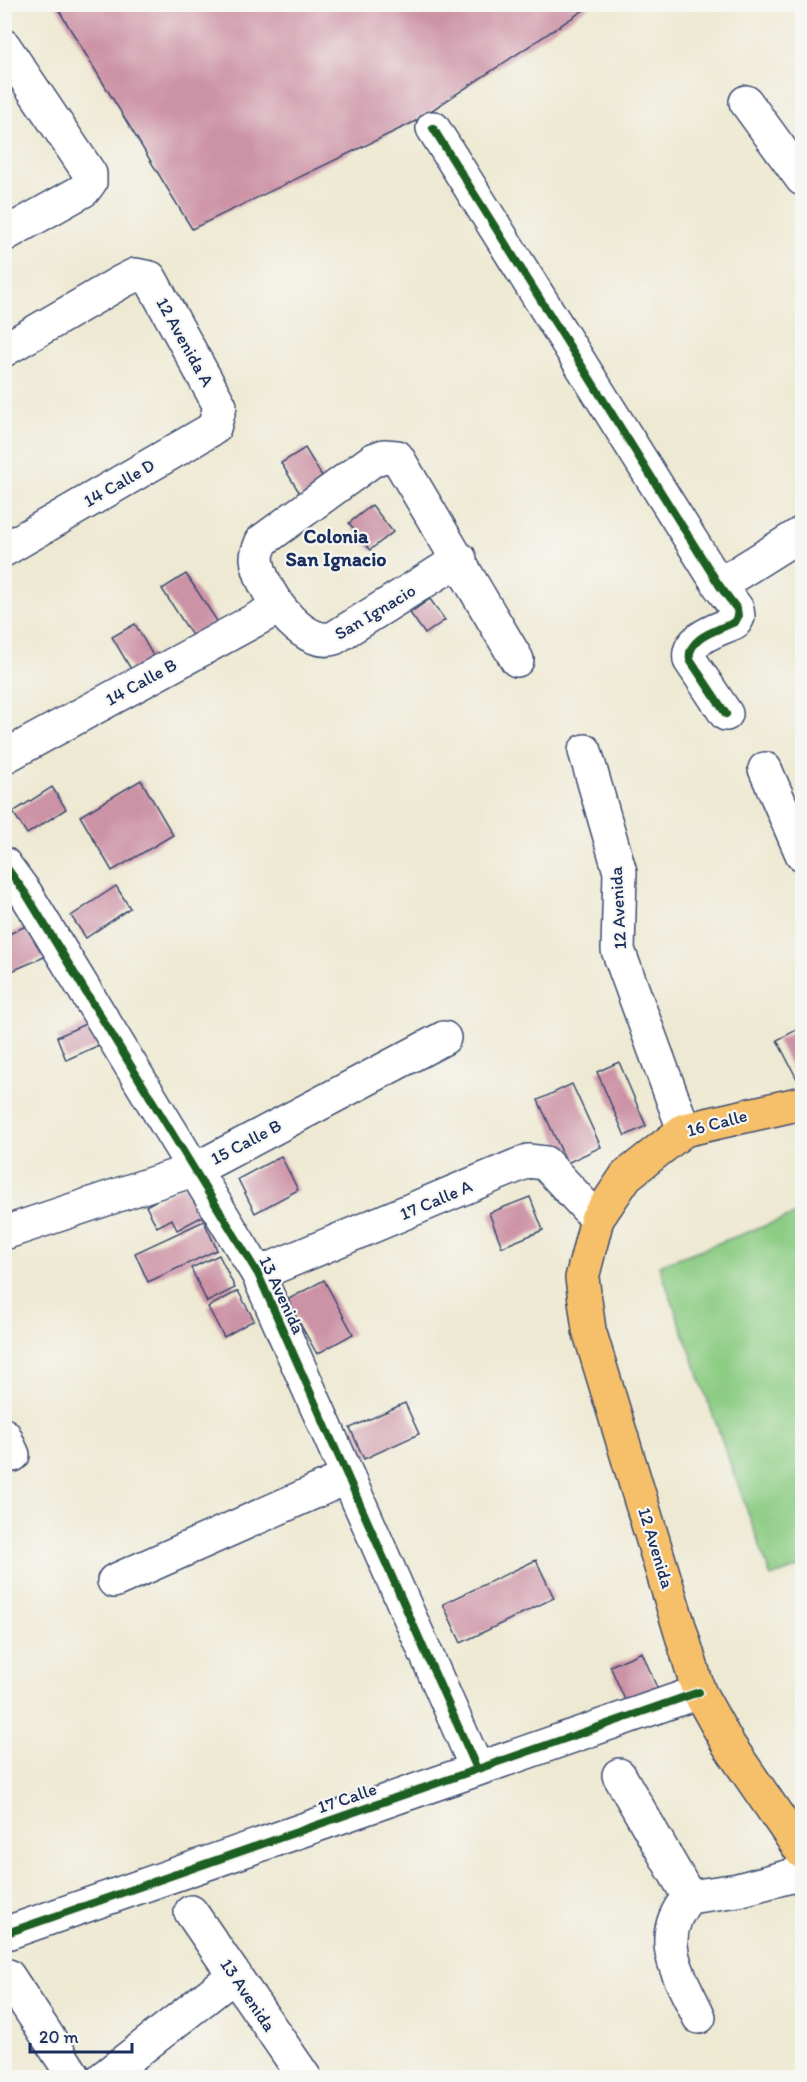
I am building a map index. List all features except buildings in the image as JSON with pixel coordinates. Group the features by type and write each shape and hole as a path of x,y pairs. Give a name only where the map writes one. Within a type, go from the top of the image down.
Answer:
{"main road":[{"name":"16 Calle","path":"597,1220 626,1176 684,1130 802,1103"},
{"name":"12 Avenida","path":"597,1220 582,1278 589,1330 699,1692 728,1744 802,1852"}],"street":[{"path":"4,235 84,190 90,182 90,174 6,47"},
{"path":"746,102 802,179"},
{"path":"433,128 719,585 737,609 738,617 735,622 692,644 688,651 690,660 726,714"},
{"name":"12 Avenida A","path":"4,350 121,282 135,276 150,278 220,406"},
{"name":"14 Calle D","path":"4,550 214,428 220,406"},
{"name":"San Ignacio","path":"384,456 397,457 460,560 334,638 324,641 314,639 277,608 257,562 262,541 373,460 384,456"},
{"path":"719,585 802,533"},
{"path":"460,560 517,660"},
{"name":"14 Calle B","path":"4,757 277,608"},
{"name":"12 Avenida","path":"585,751 620,872 618,950 684,1130"},
{"path":"765,769 802,854"},
{"name":"13 Avenida","path":"4,864 15,898 196,1169 258,1274 477,1769"},
{"name":"15 Calle B","path":"4,1233 196,1169 444,1038"},
{"name":"17 Calle A","path":"258,1274 528,1161 545,1163 597,1220"},
{"path":"114,1581 348,1477"},
{"name":"17 Calle","path":"4,1934 699,1692"},
{"path":"619,1775 689,1897"},
{"path":"689,1897 738,1890 802,1873"},
{"path":"689,1897 673,1923 670,1953 699,2017"},
{"name":"13 Avenida","path":"191,1912 235,1975 292,2073"},
{"path":"103,2078 235,1975"},
{"path":"8,1976 75,2078"}],"green space":[{"path":"802,1212 802,1566 771,1577 659,1265"}],"cycle path":[{"path":"433,128 719,585 737,609 738,617 735,622 698,640 690,652 690,660 726,714"},
{"path":"4,864 26,894 258,1274 477,1769"},
{"path":"4,1934 699,1692"}],"district":[{"name":"Colonia San Ignacio","path":"336,548"}]}
